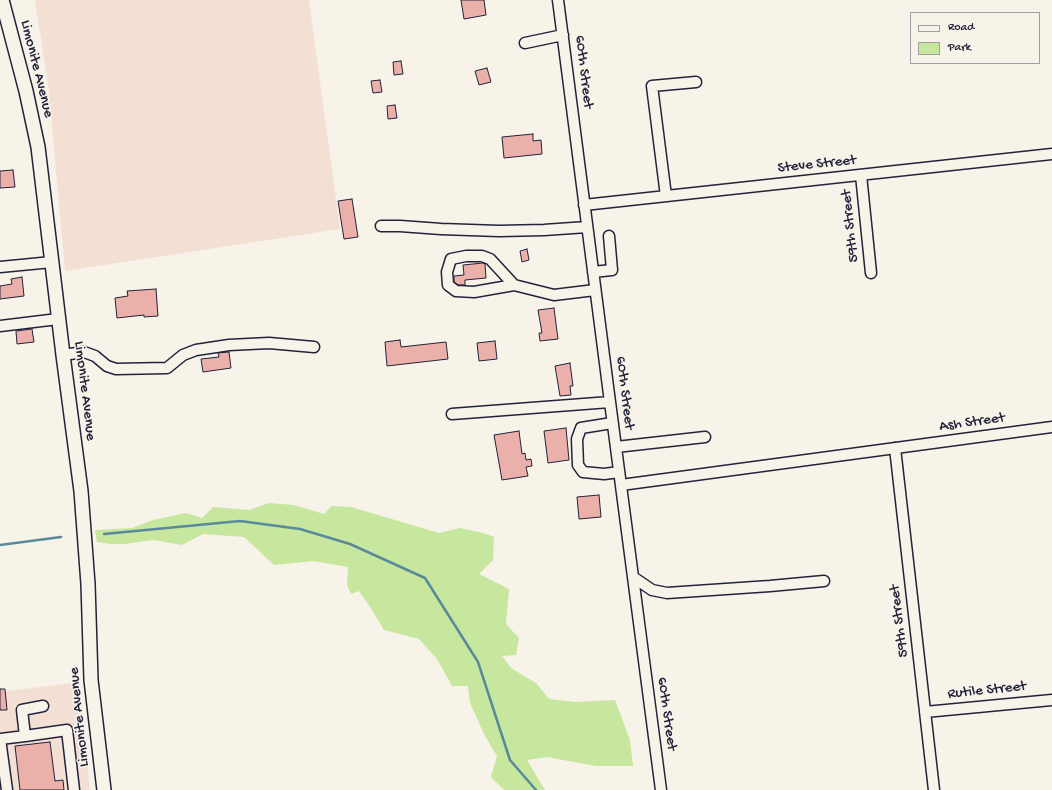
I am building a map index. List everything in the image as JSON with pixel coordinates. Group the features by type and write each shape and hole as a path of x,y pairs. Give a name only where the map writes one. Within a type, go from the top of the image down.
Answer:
{"main road":[{"name":"Limonite Avenue","path":"2,0 26,91 38,147 62,355 81,491 88,584 91,680 104,790"}],"street":[{"name":"60th Street","path":"558,0 661,790"},
{"path":"525,43 563,35"},
{"path":"666,196 652,86 696,82"},
{"name":"Steve Street","path":"584,205 1052,154"},
{"name":"59th Street","path":"861,175 871,273"},
{"path":"381,226 499,231 587,227"},
{"path":"593,272 612,270 610,236"},
{"path":"514,285 490,259 482,256 466,256 451,259 447,272 448,285 456,291 474,292 514,285 554,295 595,290"},
{"path":"0,267 52,262"},
{"path":"0,326 58,319"},
{"path":"62,355 84,352 95,356 107,366 116,369 167,368 183,355 196,350 229,345 269,343 314,347"},
{"path":"452,414 610,402"},
{"path":"612,423 581,428 577,439 578,465 583,472 604,474 619,472"},
{"name":"Ash Street","path":"621,485 1052,427"},
{"path":"616,447 705,437"},
{"name":"59th Street","path":"895,448 934,790"},
{"path":"633,577 652,590 666,593 824,581"},
{"name":"Rutile Street","path":"925,712 1052,700"},
{"path":"25,736 22,710 43,706"},
{"path":"7,790 0,739 67,730 74,790"}],"shaded area":[{"path":"35,0 309,0 340,229 65,271 49,92"},
{"path":"79,682 90,790 0,790 0,692"}],"green space":[{"path":"269,503 294,505 324,514 331,506 351,507 439,533 460,528 494,537 493,560 479,574 509,589 506,624 519,638 516,655 502,656 511,668 536,683 549,699 575,702 615,700 630,740 633,766 596,766 547,757 527,760 545,790 504,790 491,777 497,756 484,734 470,703 468,686 452,686 437,659 419,639 384,630 359,591 351,594 347,585 348,567 313,561 274,565 244,537 203,534 182,545 154,540 124,544 97,542 95,530 132,528 153,520 186,513 202,518 213,507 249,510"}],"building":[{"path":"461,0 484,0 486,15 464,19"},
{"path":"401,61 403,74 394,75 393,62"},
{"path":"487,68 491,82 479,85 475,71"},
{"path":"380,80 382,92 373,93 371,81"},
{"path":"395,105 397,118 388,119 387,106"},
{"path":"533,134 533,141 541,140 542,154 504,158 502,137"},
{"path":"13,170 15,187 0,188 0,171"},
{"path":"352,199 358,237 344,239 338,201"},
{"path":"527,249 529,260 522,262 520,251"},
{"path":"485,264 486,278 465,280 465,285 458,285 454,282 454,276 464,275 463,265"},
{"path":"22,277 24,296 0,299 0,286 12,284 11,279"},
{"path":"156,289 158,316 144,317 144,315 117,318 115,298 128,296 127,291"},
{"path":"554,308 558,339 540,341 539,333 542,333 538,310"},
{"path":"32,329 34,342 17,344 16,331"},
{"path":"400,340 401,347 446,342 448,359 387,366 385,342"},
{"path":"495,341 497,359 479,361 477,343"},
{"path":"229,352 231,368 203,372 201,359 219,357 218,353"},
{"path":"570,363 573,386 570,386 571,395 560,396 555,366"},
{"path":"566,428 569,460 548,463 544,431"},
{"path":"519,431 522,454 525,453 526,460 531,459 532,466 526,467 528,476 502,480 494,435"},
{"path":"599,495 601,517 579,519 577,497"},
{"path":"0,689 5,689 7,710 0,710"},
{"path":"50,742 55,781 63,780 64,790 20,790 15,746"}],"waterway":[{"path":"104,534 240,521 300,529 350,544 425,578 478,662 510,760 536,790"},
{"path":"0,545 61,537"}]}
